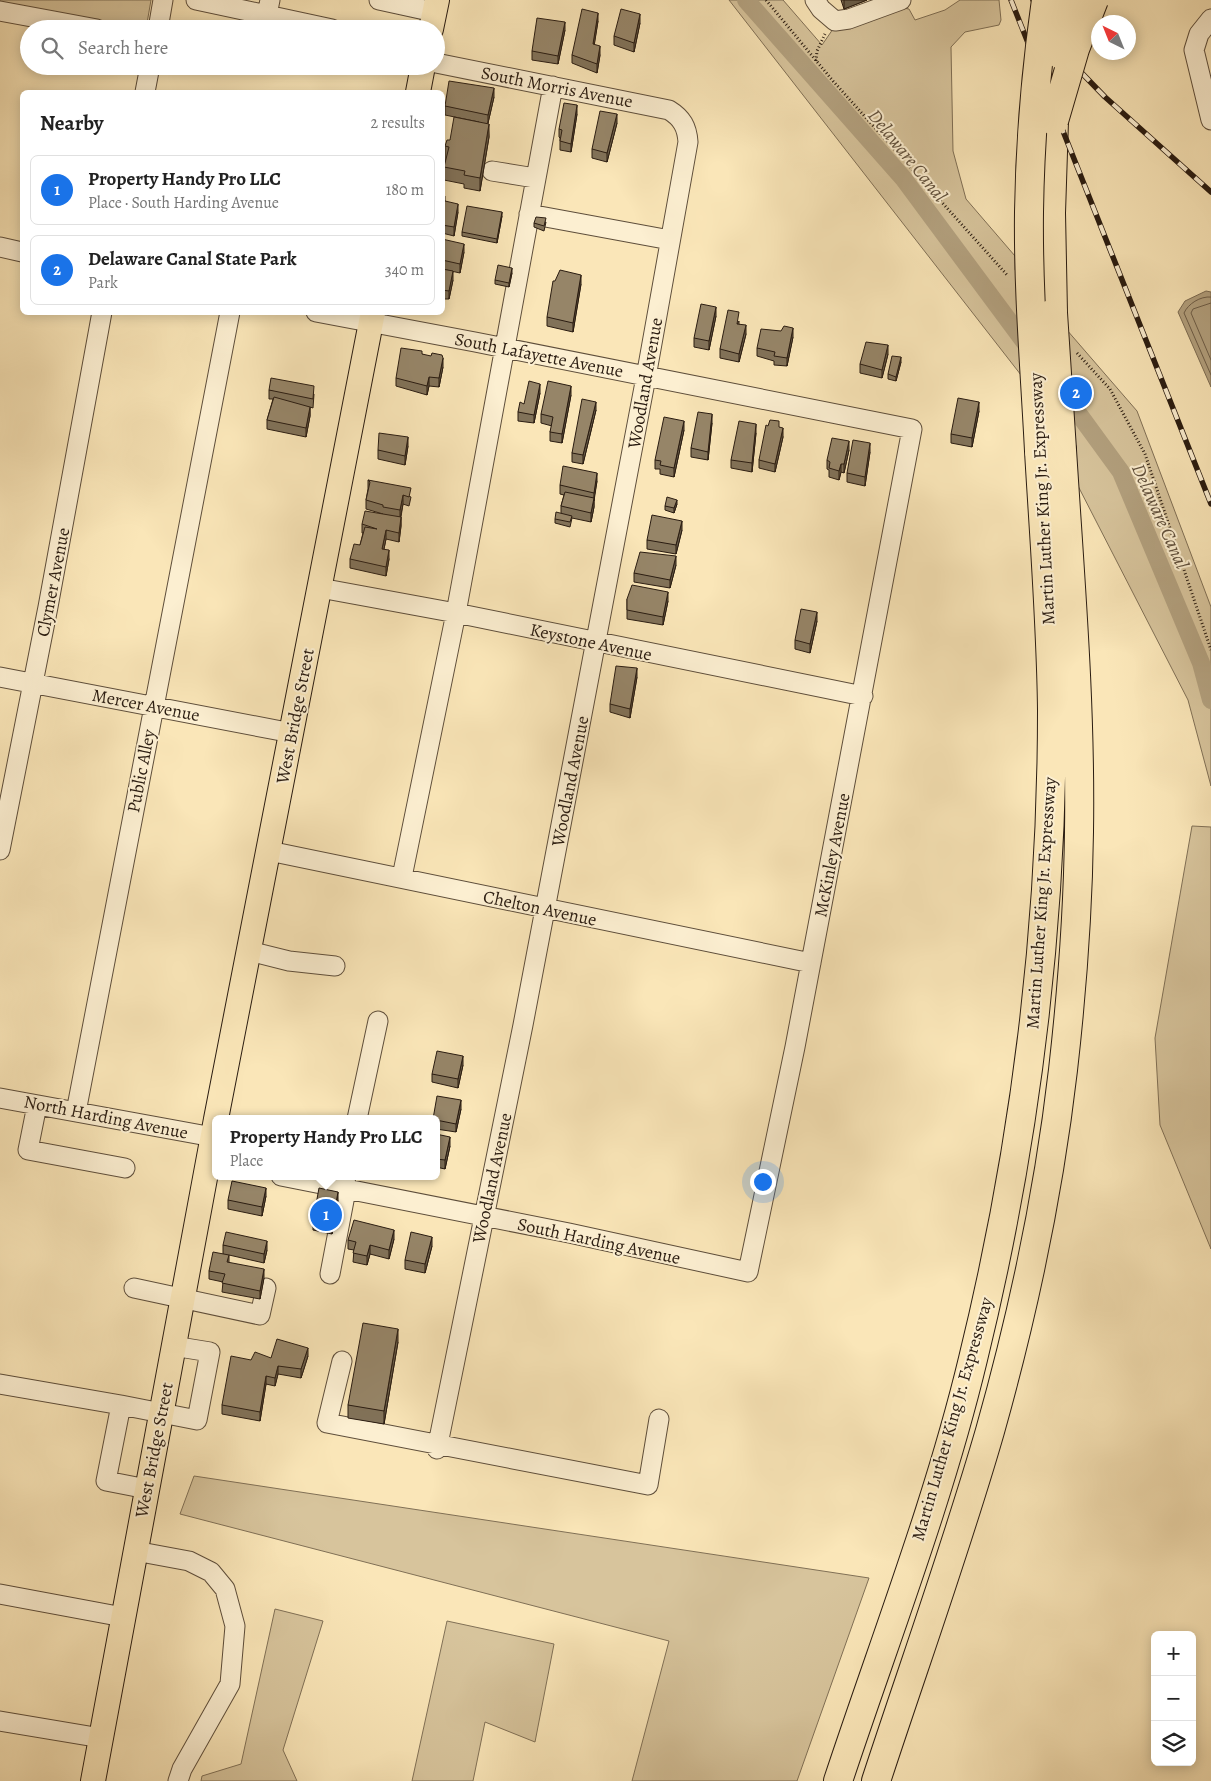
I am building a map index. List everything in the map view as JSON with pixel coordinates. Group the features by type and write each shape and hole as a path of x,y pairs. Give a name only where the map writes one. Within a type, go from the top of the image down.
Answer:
{"highway":[{"name":"Martin Luther King Jr. Expressway","path":"876,1781 973,1487 1006,1371 1044,1193 1062,1073 1073,953 1079,814 1076,685 1051,451 1032,314 1029,213 1032,120 1046,0"},
{"name":"Martin Luther King Jr. Expressway","path":"838,1781 930,1505 970,1372 1000,1237 1020,1128 1040,951 1050,779 1051,259 1054,121 1068,0"},
{"path":"1054,121 1075,49 1094,0"}],"main road":[{"path":"418,90 421,75"},
{"name":"West Bridge Street","path":"217,1115 372,318"},
{"name":"West Bridge Street","path":"93,1781 182,1298 212,1162"}],"street":[{"path":"160,20 163,0"},
{"path":"196,0 268,7 306,20"},
{"path":"380,0 434,14"},
{"path":"815,0 821,9 835,21 849,19 901,0"},
{"path":"0,11 48,20"},
{"path":"1211,19 1199,34 1194,50 1211,120"},
{"name":"South Morris Avenue","path":"445,65 669,110 676,114"},
{"path":"145,90 148,75"},
{"path":"402,877 456,613 553,86"},
{"name":"Woodland Avenue","path":"438,1446 545,910 646,377 688,142 687,131 676,114"},
{"path":"492,171 536,178"},
{"path":"529,214 670,240"},
{"path":"0,247 20,252"},
{"name":"Clymer Avenue","path":"0,850 101,315"},
{"name":"Public Alley","path":"76,1112 229,315"},
{"name":"South Lafayette Avenue","path":"344,315 372,318 646,377 912,429"},
{"name":"McKinley Avenue","path":"741,1271 748,1272 811,963 912,429"},
{"name":"Keystone Avenue","path":"320,588 456,613 863,696"},
{"name":"Mercer Avenue","path":"0,677 292,733"},
{"name":"Chelton Avenue","path":"269,851 402,877 545,910 811,963"},
{"path":"249,952 289,961 335,966"},
{"path":"358,1115 378,1021"},
{"name":"North Harding Avenue","path":"0,1098 76,1112 212,1125"},
{"path":"37,1105 28,1150 125,1168"},
{"name":"South Harding Avenue","path":"318,1180 346,1183 484,1217 741,1271"},
{"path":"330,1274 346,1183"},
{"path":"134,1288 260,1315 266,1288"},
{"path":"0,1384 197,1420 210,1352 173,1346"},
{"path":"342,1360 327,1422 438,1446 648,1485 660,1419"},
{"path":"121,1406 106,1481 147,1489"},
{"path":"135,1551 189,1561 211,1572 225,1589 235,1626 230,1684 182,1769 178,1781"},
{"path":"0,1594 123,1617"},
{"path":"0,1722 101,1738"}],"path":[{"path":"766,0 816,62 817,51 822,38 835,21"}],"shaded area":[{"path":"0,0 151,0 148,20 66,20 0,6"},
{"path":"729,0 783,0 822,45 833,29 846,29 903,8 909,9 915,20 945,10 960,0 999,0 1001,20 999,25 965,32 951,47 953,151 966,199 1015,256 1015,270 1137,411 1211,607 1211,786 1188,700 1021,375"},
{"path":"1192,826 1211,827 1211,1249 1160,1125 1155,1038"},
{"path":"194,1476 869,1578 797,1781 632,1781 669,1641 180,1514"},
{"path":"275,1609 323,1621 283,1750 297,1781 201,1781 202,1776 241,1764"},
{"path":"447,1621 554,1644 535,1742 485,1722 473,1781 412,1781"}],"water":[{"path":"1206,291 1211,292 1211,387 1178,312 1185,301"}],"building":[{"path":"582,9 598,13 593,44 600,46 597,64 572,55"},
{"path":"621,9 640,14 634,43 614,36"},
{"path":"537,18 565,22 558,56 532,51"},
{"path":"449,81 494,88 488,115 445,106"},
{"path":"564,103 577,105 571,144 560,141 562,130 559,129"},
{"path":"600,111 617,114 607,153 592,149"},
{"path":"454,117 489,124 480,178 464,175 465,171 445,167 449,147 445,146 447,140 450,140"},
{"path":"445,201 458,204 454,227 445,226"},
{"path":"467,206 502,212 497,239 462,232"},
{"path":"536,217 546,218 544,226 534,223"},
{"path":"445,240 464,244 460,264 445,261"},
{"path":"498,265 512,268 509,283 495,280"},
{"path":"445,270 453,271 449,291 445,290"},
{"path":"560,270 581,275 573,323 547,317 553,281 555,281"},
{"path":"701,304 716,307 709,341 694,338"},
{"path":"728,310 739,312 737,324 746,325 739,354 720,349"},
{"path":"784,326 793,328 787,358 774,356 775,352 757,348 761,329 781,331"},
{"path":"866,342 888,345 882,370 860,364"},
{"path":"401,348 422,351 422,354 431,356 432,353 442,355 439,378 429,377 427,386 396,378"},
{"path":"892,356 901,357 896,377 888,374"},
{"path":"271,378 314,386 313,399 269,390"},
{"path":"529,381 540,384 534,415 518,412 520,402 524,404"},
{"path":"548,381 571,386 562,434 550,432 553,417 541,414"},
{"path":"274,397 310,407 306,428 267,420"},
{"path":"958,398 979,402 972,438 951,434"},
{"path":"582,399 596,402 583,455 572,453"},
{"path":"698,412 712,414 708,452 691,448"},
{"path":"664,417 684,421 674,468 660,465 661,461 655,460"},
{"path":"770,420 779,421 779,427 783,428 775,464 759,460 766,425 768,426"},
{"path":"739,421 756,424 752,463 731,460"},
{"path":"379,433 408,437 405,456 378,450"},
{"path":"832,438 849,441 844,464 841,464 839,471 829,468 830,462 827,460"},
{"path":"853,440 870,443 865,477 847,473"},
{"path":"563,466 597,473 594,493 560,485"},
{"path":"368,480 411,488 409,497 403,495 400,510 383,507 383,505 366,500 370,482"},
{"path":"565,492 594,498 591,513 561,506"},
{"path":"667,497 677,500 674,508 665,506"},
{"path":"365,511 401,517 399,533 386,530 382,549 389,550 386,567 350,559 354,544 360,545 365,527 377,529 362,524"},
{"path":"556,512 572,516 570,522 555,519"},
{"path":"652,515 682,521 676,545 647,540"},
{"path":"640,552 676,556 670,580 634,573"},
{"path":"632,585 668,592 663,617 627,610 627,599"},
{"path":"801,609 817,612 810,644 795,640"},
{"path":"616,666 637,668 630,709 610,704"},
{"path":"437,1051 463,1056 458,1079 432,1074"},
{"path":"437,1096 461,1100 456,1124 440,1121 440,1115 434,1115"},
{"path":"440,1135 450,1137 445,1160 440,1159"},
{"path":"232,1181 266,1188 262,1207 228,1200"},
{"path":"319,1188 338,1192 332,1225 313,1221"},
{"path":"354,1220 394,1230 389,1250 370,1245 367,1256 353,1253 356,1242 348,1240"},
{"path":"226,1232 267,1241 264,1254 223,1245"},
{"path":"411,1232 432,1237 425,1264 405,1260"},
{"path":"213,1252 229,1255 227,1262 264,1269 260,1291 222,1283 225,1274 209,1271"},
{"path":"363,1323 398,1329 384,1411 348,1405"},
{"path":"277,1339 308,1348 301,1369 278,1366 275,1378 266,1376 260,1412 222,1405 231,1356 251,1360 255,1352 271,1358"}],"waterway":[{"name":"Delaware Canal","path":"746,0 903,178 1026,344"},
{"name":"Delaware Canal","path":"1078,413 1121,472 1201,663 1211,700"}],"railway":[{"path":"1011,0 1211,504"},
{"path":"1033,0 1074,65 1105,97 1211,192"}],"place":[{"name":"Delaware Canal State Park","path":"1076,393"},
{"name":"Property Handy Pro LLC","path":"326,1215"}]}
